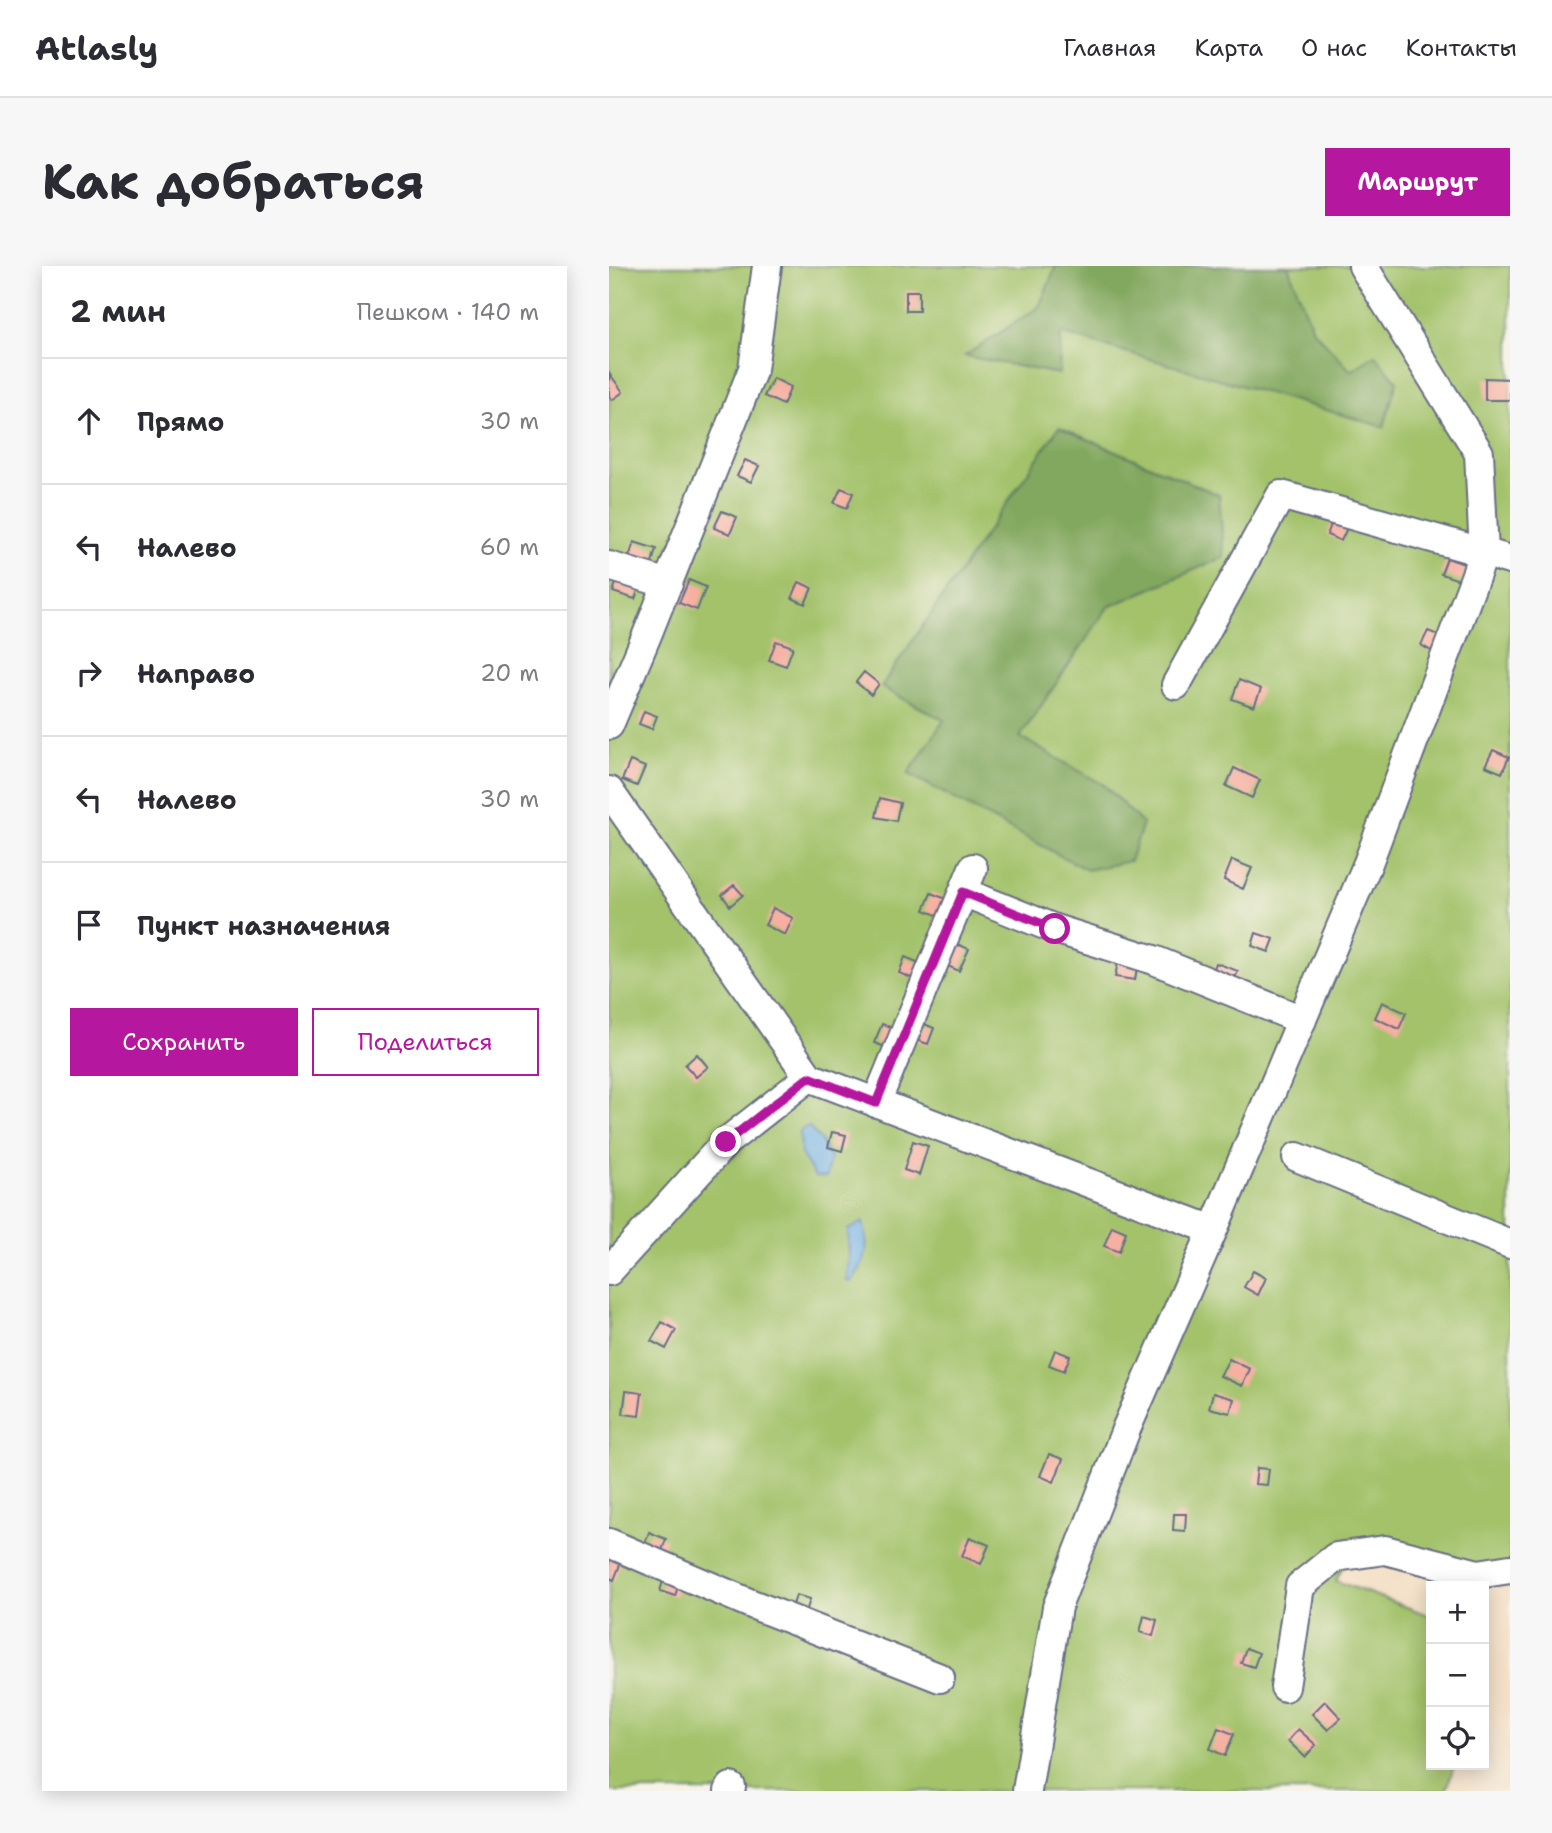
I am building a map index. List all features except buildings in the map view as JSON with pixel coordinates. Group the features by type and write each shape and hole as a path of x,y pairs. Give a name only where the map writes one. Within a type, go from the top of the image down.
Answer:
{"lane":[{"path":"609,725 753,369 767,266"},
{"path":"1027,1791 1057,1608 1127,1427 1497,557 1479,453 1363,266"},
{"path":"1176,685 1281,495 1497,557"},
{"path":"609,566 668,584"},
{"path":"609,791 809,1077 1213,1230"},
{"path":"876,1103 968,880 1055,929 1154,960 1302,1020"},
{"path":"609,1271 726,1142 809,1077"},
{"path":"1297,1157 1510,1244"},
{"path":"609,1544 749,1603 940,1678"},
{"path":"1285,1687 1300,1586 1336,1557 1385,1550 1478,1574 1510,1569"}],"green space":[{"path":"609,266 1510,266 1510,1586 1351,1548 1336,1581 1426,1614 1426,1770 1452,1770 1446,1791 609,1791"},
{"path":"1056,266 1288,266 1313,330 1351,371 1375,355 1397,381 1384,427 1061,333 1059,374 965,356 1039,307"},
{"path":"1059,427 1219,495 1224,557 1108,607 1020,737 1104,785 1143,824 1130,861 1087,870 908,774 944,720 881,687"}],"water":[{"path":"808,1126 821,1141 830,1158 826,1177 815,1177 801,1154 800,1131"},
{"path":"863,1222 866,1254 851,1282 847,1281 848,1230"}],"route":[{"path":"726,1142 809,1077 876,1103 963,892 1055,929"}]}
